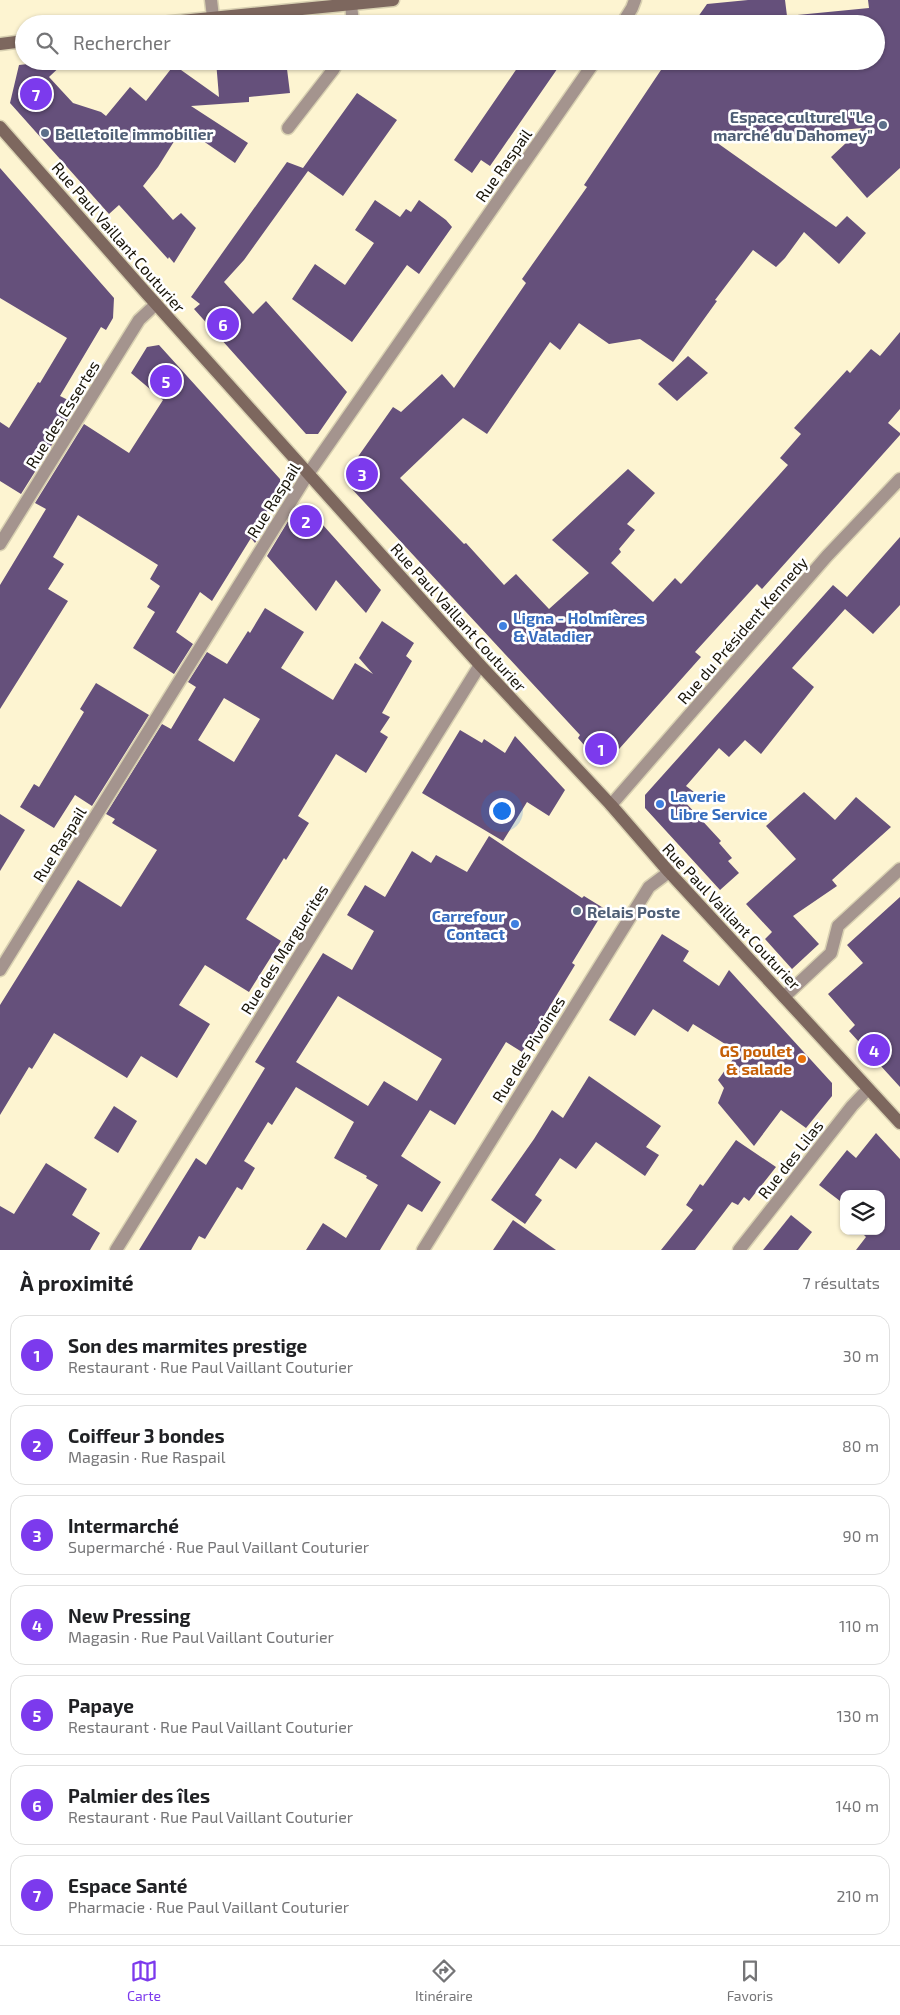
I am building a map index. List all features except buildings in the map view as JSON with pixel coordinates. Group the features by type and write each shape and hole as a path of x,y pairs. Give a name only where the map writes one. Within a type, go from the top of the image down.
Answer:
{"street":[{"path":"211,0 213,15"},
{"path":"234,15 393,0"},
{"path":"628,15 635,0"},
{"path":"352,4 353,15"},
{"path":"0,44 15,42"},
{"path":"288,128 333,70"},
{"name":"Rue Raspail","path":"0,970 308,474 589,70"},
{"name":"Rue Paul Vaillant Couturier","path":"0,127 480,665 611,805 668,872 900,1123"},
{"name":"Rue des Essertes","path":"0,544 139,320 156,304"},
{"name":"Rue du Président Kennedy","path":"611,805 828,556 900,479"},
{"name":"Rue des Marguerites","path":"116,1250 480,665"},
{"path":"784,996 830,953 838,926 900,869"},
{"name":"Rue des Pivoines","path":"423,1250 649,887 668,872"},
{"name":"Rue des Lilas","path":"739,1250 852,1106 868,1089"}],"place":[{"name":"Espace Santé","path":"36,94"},
{"name":"Espace culturel \"Le marché du Dahomey\"","path":"883,125"},
{"name":"Belletoile immobilier","path":"45,133"},
{"name":"Palmier des îles","path":"223,324"},
{"name":"Papaye","path":"166,381"},
{"name":"Intermarché","path":"362,474"},
{"name":"Coiffeur 3 bondes","path":"306,521"},
{"name":"Ligna - Holmières & Valadier","path":"503,626"},
{"name":"Son des marmites prestige","path":"601,749"},
{"name":"Laverie Libre Service","path":"660,804"},
{"name":"Relais Poste","path":"577,911"},
{"name":"Carrefour Contact","path":"515,924"},
{"name":"New Pressing","path":"874,1050"},
{"name":"GS poulet & salade","path":"802,1059"}]}
